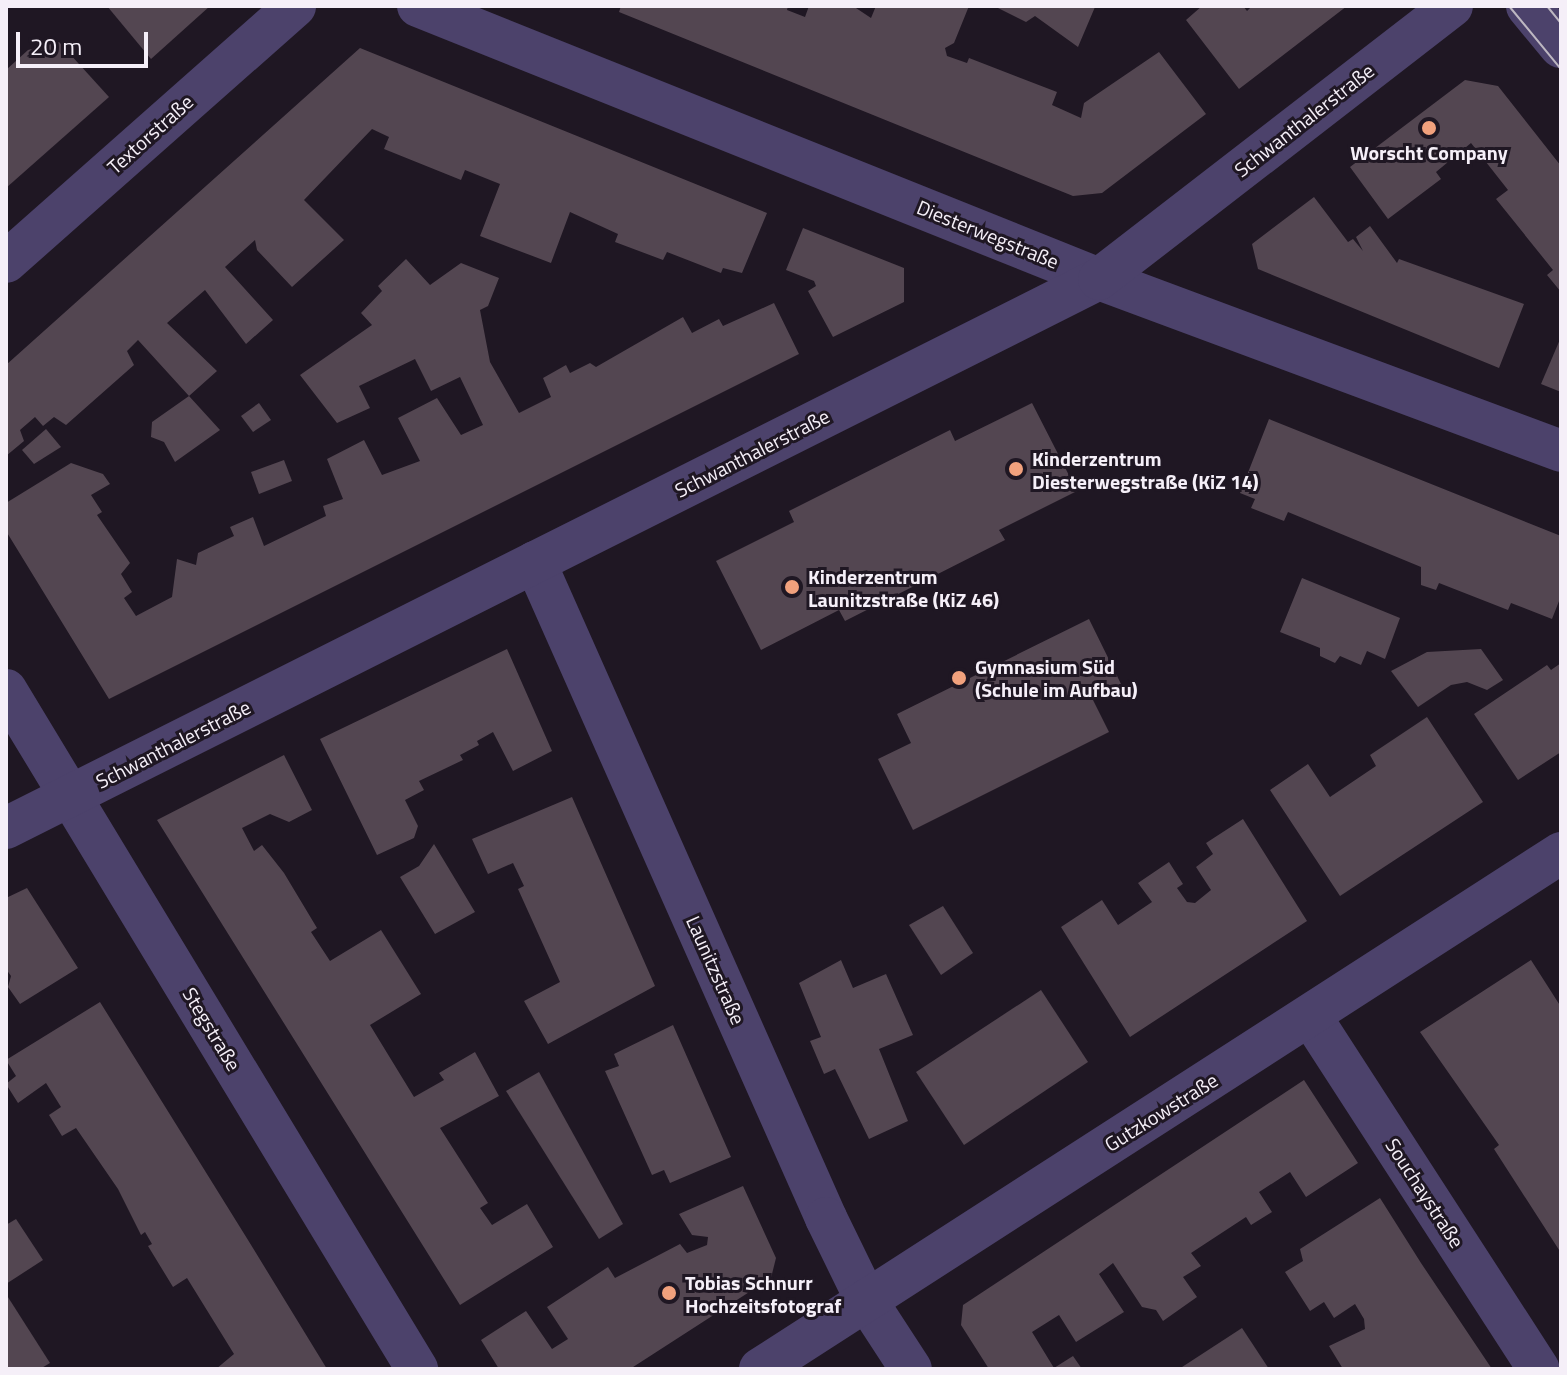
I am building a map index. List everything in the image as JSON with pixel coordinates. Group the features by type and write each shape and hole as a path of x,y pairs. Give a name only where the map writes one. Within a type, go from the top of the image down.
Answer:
{"street":[{"name":"Textorstraße","path":"6,262 295,6"},
{"name":"Diesterwegstraße","path":"418,6 1099,279 1561,451"},
{"name":"Schwanthalerstraße","path":"6,828 1099,279 1452,6"},
{"path":"1528,6 1561,46"},
{"name":"Launitzstraße","path":"535,562 866,1300 911,1369"},
{"name":"Stegstraße","path":"6,690 417,1369"},
{"name":"Gutzkowstraße","path":"760,1369 1311,1017 1561,853"},
{"name":"Souchaystraße","path":"1311,1017 1539,1369"}],"building":[{"path":"107,6 210,6 151,59"},
{"path":"621,6 788,6 787,10 805,17 809,6 853,6 871,18 876,6 969,6 954,43 945,48 947,56 967,63 969,58 1057,92 1052,105 1081,118 1084,103 1159,52 1206,114 1102,193 1073,196 619,12"},
{"path":"994,6 1095,7 1078,47 1035,16 1026,22"},
{"path":"1202,6 1243,6 1247,11 1252,6 1347,6 1239,89 1186,20"},
{"path":"59,42 109,97 6,188 6,70 28,50"},
{"path":"360,48 767,213 742,273 723,268 721,273 667,252 663,260 615,242 618,234 570,212 551,263 480,236 500,184 465,170 461,180 384,149 389,137 372,129 304,200 344,240 292,287 257,250 255,240 225,267 273,320 246,344 205,290 167,323 217,371 189,396 138,340 127,351 134,365 66,425 54,417 43,426 35,417 20,430 24,441 6,456 6,365"},
{"path":"1465,80 1498,86 1561,166 1561,292 1547,275 1553,270 1496,199 1508,190 1471,143 1436,172 1441,179 1388,219 1350,167"},
{"path":"1314,197 1348,242 1353,239 1363,251 1356,237 1370,226 1397,263 1399,259 1524,304 1499,368 1258,269 1252,244"},
{"path":"803,228 904,268 904,302 833,337 808,291 816,286 814,281 786,270"},
{"path":"406,259 430,285 461,263 499,278 488,306 480,310 490,362 519,413 551,397 543,378 566,365 570,373 590,363 596,367 683,317 692,333 719,319 723,326 774,303 799,354 109,699 6,531 6,503 71,463 103,474 110,484 91,495 102,512 97,515 130,563 121,574 132,592 124,598 136,616 172,597 177,559 196,565 198,553 234,536 230,527 253,517 264,546 326,516 323,506 343,499 327,459 364,440 382,475 420,461 398,418 437,398 461,435 483,425 460,377 431,391 415,359 359,386 370,408 337,423 300,375 372,325 361,313 382,291 378,286"},
{"path":"1561,337 1561,392 1541,384"},
{"path":"189,396 220,430 175,462 164,442 151,437 152,422"},
{"path":"259,403 271,420 253,432 241,416"},
{"path":"1032,403 1077,491 999,530 1005,540 845,621 839,610 761,650 716,561 794,522 789,511 950,430 955,441"},
{"path":"1269,419 1561,536 1561,596 1552,619 1511,603 1508,610 1439,583 1436,590 1421,585 1421,567 1288,512 1284,521 1251,508 1255,499 1240,493"},
{"path":"46,429 61,447 34,464 22,450"},
{"path":"284,460 292,481 259,494 251,472"},
{"path":"1302,578 1400,618 1385,659 1367,651 1361,665 1340,656 1335,663 1320,656 1320,648 1280,632"},
{"path":"1089,619 1122,686 1093,700 1109,732 913,830 878,759 911,743 897,714"},
{"path":"507,649 552,751 513,771 493,732 477,741 479,745 460,755 463,760 419,781 424,790 405,800 418,826 414,838 377,855 320,739"},
{"path":"1481,649 1503,680 1487,690 1467,682 1451,685 1418,707 1391,671 1427,652"},
{"path":"1561,663 1561,752 1518,780 1474,714 1547,665 1551,670"},
{"path":"1427,717 1483,802 1340,896 1270,790 1308,764 1330,797 1376,766 1370,755"},
{"path":"284,755 312,810 289,822 270,814 242,828 254,851 262,845 284,873 317,928 311,932 330,961 381,930 421,994 370,1025 414,1097 444,1080 439,1073 475,1052 499,1096 440,1128 488,1203 480,1208 492,1225 527,1204 553,1247 460,1305 157,820"},
{"path":"572,797 655,986 548,1044 524,1001 560,982 518,889 524,886 513,863 488,874 472,839"},
{"path":"1243,819 1307,921 1130,1037 1061,927 1102,900 1118,925 1152,902 1138,883 1169,862 1183,884 1177,888 1187,902 1195,903 1211,890 1196,867 1213,854 1206,843"},
{"path":"434,844 475,912 435,934 400,877 419,866"},
{"path":"27,888 78,968 20,1004 8,987 11,976 6,969 6,898"},
{"path":"943,906 973,953 941,975 909,925"},
{"path":"841,960 853,988 886,974 913,1035 879,1049 908,1121 869,1139 835,1069 824,1074 810,1041 821,1037 799,983"},
{"path":"1531,960 1561,1007 1561,1253 1494,1149 1499,1145 1420,1032"},
{"path":"1041,990 1088,1062 964,1145 916,1072"},
{"path":"100,1002 327,1369 216,1369 234,1354 187,1278 173,1287 148,1246 152,1244 145,1232 141,1235 118,1189 76,1128 62,1136 49,1115 61,1107 46,1083 18,1103 6,1084 16,1076 6,1060"},
{"path":"673,1025 731,1157 670,1183 664,1170 652,1175 605,1071 619,1066 614,1054"},
{"path":"539,1072 623,1224 599,1239 506,1091"},
{"path":"1304,1080 1358,1163 1306,1197 1290,1172 1259,1192 1272,1212 1251,1225 1246,1217 1191,1253 1201,1266 1183,1277 1197,1297 1163,1321 1156,1310 1142,1307 1113,1263 1099,1274 1124,1312 1076,1342 1059,1315 1032,1332 1054,1368 1073,1356 1082,1369 989,1369 961,1325 963,1305"},
{"path":"743,1186 776,1258 771,1278 630,1369 499,1369 481,1340 526,1311 552,1349 568,1339 547,1307 608,1267 615,1278 680,1244 687,1253 707,1245 708,1237 692,1235 679,1214"},
{"path":"1380,1198 1492,1369 1343,1369 1329,1346 1365,1329 1364,1319 1355,1304 1334,1318 1324,1302 1310,1311 1285,1272 1303,1261 1300,1249"},
{"path":"16,1219 43,1260 6,1284 6,1225"},
{"path":"6,1294 50,1363 40,1369 6,1369"},
{"path":"1242,1328 1269,1369 1179,1369"}],"tram line":[{"path":"1509,6 1561,69"},
{"path":"1547,6 1561,23"}],"place":[{"name":"Worscht Company","path":"1429,128"},
{"name":"Kinderzentrum Diesterwegstraße (KiZ 14)","path":"1016,469"},
{"name":"Kinderzentrum Launitzstraße (KiZ 46)","path":"792,587"},
{"name":"Gymnasium Süd (Schule im Aufbau)","path":"959,678"},
{"name":"Tobias Schnurr Hochzeitsfotograf","path":"669,1293"}]}
